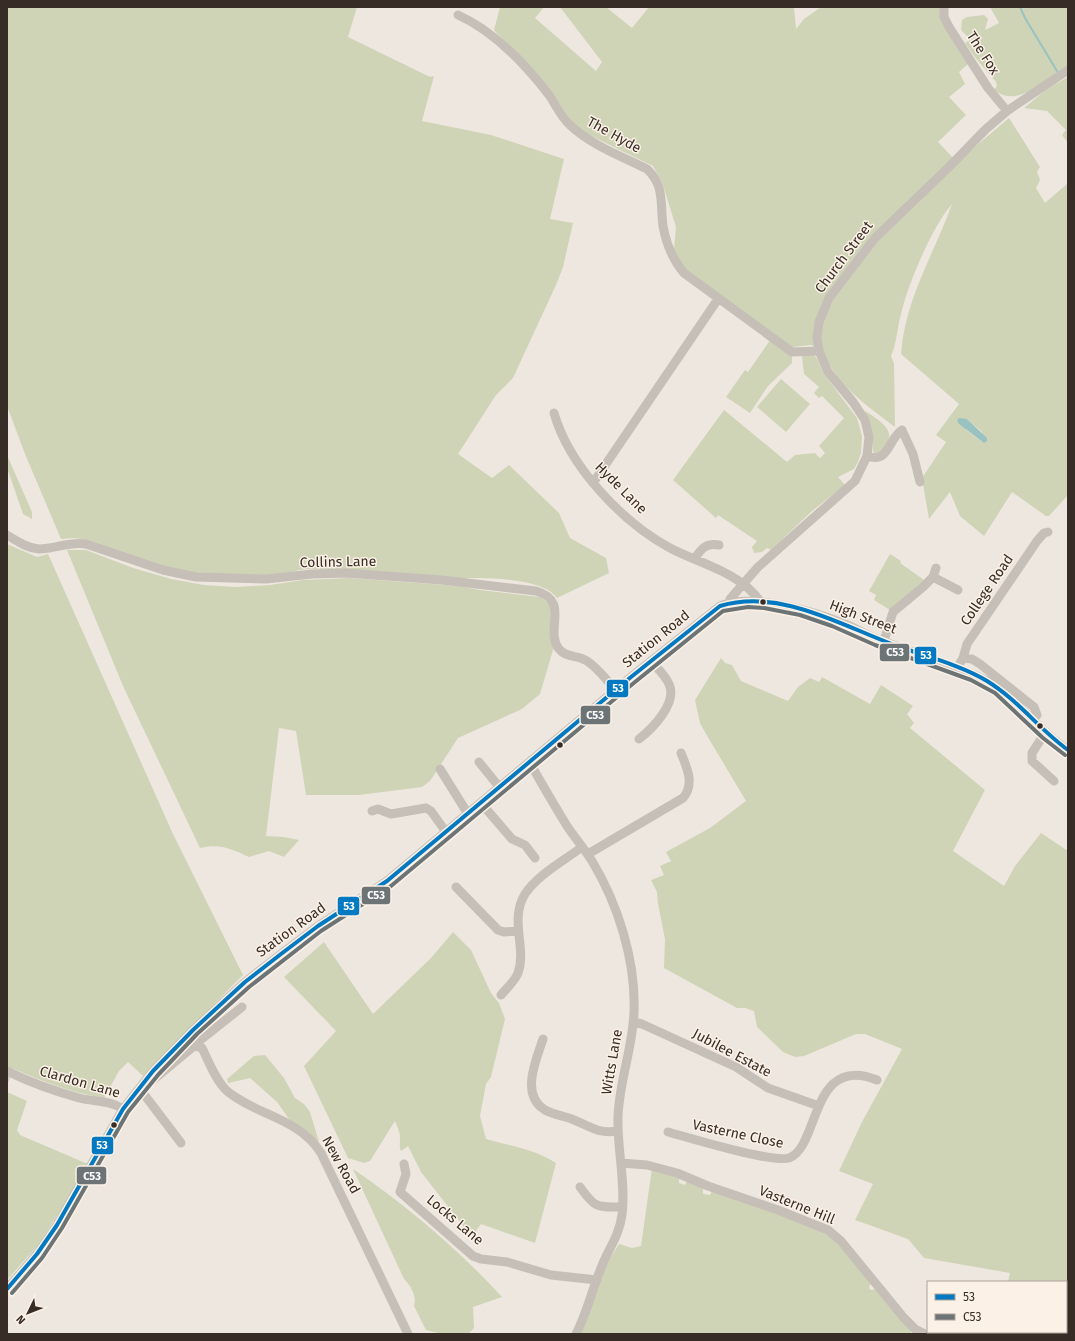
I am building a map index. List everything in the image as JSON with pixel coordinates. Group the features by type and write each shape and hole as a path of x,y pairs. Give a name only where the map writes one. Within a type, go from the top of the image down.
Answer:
{"street":[{"name":"The Fox","path":"944,7 944,17 949,27 988,88 1007,111"},
{"name":"The Hyde","path":"458,15 475,23 491,34 518,60 548,94 568,124 580,134 647,169 653,174 660,188 664,228 674,260 684,274 792,352 819,351"},
{"name":"Church Street","path":"730,602 742,584 785,541 853,482 861,470 867,456 869,437 865,420 854,402 828,372 819,351 818,331 823,311 833,292 888,223 950,167 1007,111 1068,70"},
{"path":"593,483 718,299"},
{"name":"Hyde Lane","path":"554,413 569,450 593,483 612,503 650,535 671,548 724,571 742,584"},
{"path":"867,456 877,458 882,456 897,433 902,430 913,454 920,482"},
{"name":"College Road","path":"957,668 963,658 967,644 1037,541 1042,535 1048,532"},
{"name":"Collins Lane","path":"7,535 25,545 37,548 75,543 86,544 156,568 196,577 266,579 312,574 345,574 436,579 536,591 548,596 554,605 555,635 559,649 565,654 587,661 616,690"},
{"path":"695,558 705,546 711,544 719,545"},
{"path":"884,641 893,612 923,588 934,572 958,590"},
{"path":"742,584 760,602"},
{"name":"High Street","path":"714,610 730,602 760,602 827,618 957,668 993,685 1014,702 1045,733 1068,750"},
{"name":"Station Road","path":"7,1288 37,1254 57,1225 123,1109 146,1080 185,1037 261,970 318,926 379,887 714,610"},
{"path":"963,658 972,659 980,664 1034,707 1037,715 1032,721"},
{"path":"639,739 659,720 670,694 668,683 651,661"},
{"path":"1045,733 1032,753 1032,761 1054,781"},
{"path":"501,995 514,980 519,971 518,916 526,893 551,869 677,802 684,796 688,788 689,779 681,753"},
{"path":"479,762 500,788"},
{"name":"Witts Lane","path":"530,762 567,825 585,850 610,892 622,926 634,989 633,1022 619,1104 618,1131 622,1207 618,1233 605,1258 586,1314 576,1334"},
{"path":"440,769 468,814"},
{"path":"481,803 512,839 525,845 535,858"},
{"path":"372,811 378,809 391,814 426,808 432,811 446,832"},
{"path":"456,887 495,928 504,932 518,931"},
{"path":"146,1080 153,1080 194,1046 198,1046 198,1042 242,1007"},
{"name":"Jubilee Estate","path":"633,1022 642,1024 736,1067 768,1088 819,1106"},
{"path":"543,1039 543,1050 531,1085 532,1093 538,1105 549,1112 572,1119 596,1131 604,1133 618,1131"},
{"name":"New Road","path":"198,1046 202,1048 220,1082 228,1092 266,1114 292,1125 308,1136 316,1144 342,1194 408,1334"},
{"name":"Clardon Lane","path":"7,1072 47,1089 96,1102 110,1102 123,1109"},
{"name":"Vasterne Close","path":"668,1132 761,1156 784,1159 792,1157 799,1151 819,1106 830,1088 845,1078 862,1075 877,1080"},
{"path":"140,1089 180,1143"},
{"name":"Vasterne Hill","path":"620,1163 647,1165 677,1173 692,1180 778,1210 828,1230 841,1241 904,1318 915,1329 925,1334"},
{"name":"Locks Lane","path":"404,1164 406,1169 406,1177 400,1192 473,1256 481,1259 507,1262 551,1275 597,1280"},
{"path":"580,1187 583,1198 597,1206 622,1207"}],"green space":[{"path":"7,7 357,7 348,37 430,77 434,76 422,121 491,135 564,159 550,219 573,223 563,267 513,378 496,395 458,454 492,478 509,465 559,513 570,538 606,558 609,573 557,598 550,591 540,586 515,580 487,578 445,578 328,569 305,569 281,574 258,576 188,572 139,559 87,540 71,538 61,539 25,454 7,406"},
{"path":"500,7 544,7 535,18 596,71 602,62 560,7 606,7 632,28 649,7 794,7 796,29 804,19 821,7 940,7 968,64 959,72 965,84 949,97 966,115 938,142 957,162 1009,118 1040,167 1037,172 1040,180 1036,188 1045,203 1068,183 1068,495 1049,516 1046,516 1012,492 984,536 960,516 950,492 929,519 922,478 946,442 936,435 959,404 901,354 908,314 914,296 952,204 944,214 929,241 904,302 895,346 891,356 894,363 895,427 873,411 853,393 835,373 822,349 811,345 792,347 792,363 768,386 750,413 726,397 745,370 748,372 773,336 680,266 674,249 676,227 662,182 653,166 583,132 573,124 549,88 494,30","holes":["967,419 982,432 984,443 966,430"]},
{"path":"990,7 1068,7 1068,65 1032,90 1023,94 1013,96 1003,95 994,90 997,86 996,82 965,43 977,36 967,36 961,30 962,20 967,17 984,15 988,19 985,30 999,23"},
{"path":"1068,77 1068,143 1062,135 1066,130 1047,111 1024,108 1047,89"},
{"path":"805,353 813,354 817,359 824,374 857,418 862,436 861,453 854,469 838,477 845,485 812,511 771,550 767,548 762,552 754,553 752,547 757,541 718,515 716,518 673,480 724,410 787,462 795,455 815,453 820,458 825,453 819,446 844,418 822,396 819,398 814,393 819,387 804,374 802,357"},
{"path":"781,379 810,404 786,432 757,407"},
{"path":"865,411 881,422 888,430 888,442 882,452 873,452 873,440"},
{"path":"7,455 32,512 32,519 23,514 7,468"},
{"path":"7,544 37,557 48,554 173,834 243,975 143,1076 128,1062 119,1071 104,1098 58,1086 14,1069 7,1085"},
{"path":"67,550 86,550 133,568 171,579 204,585 236,587 270,585 303,580 348,578 459,586 540,597 550,604 553,650 540,694 522,709 458,738 430,781 422,787 359,795 306,795 296,731 279,728 266,836 299,840 284,857 269,851 249,857 231,849 213,846 200,848 123,686"},
{"path":"890,554 924,580 890,610 874,600 876,595 869,591"},
{"path":"721,658 725,663 732,665 741,681 788,701 798,687 810,678 819,682 822,677 870,704 881,685 913,706 907,714 914,723 910,728 985,790 953,851 1004,886 1015,866 1041,833 1068,851 1068,1334 1018,1333 1067,1333 1067,1281 1008,1281 1010,1273 924,1258 908,1239 855,1220 873,1184 839,1171 862,1122 902,1049 865,1034 856,1034 804,1056 795,1057 783,1052 757,1027 754,1011 745,1008 737,1008 664,968 665,939 657,892 651,880 664,875 660,866 671,861 666,852 710,828 746,801 700,723 695,700"},
{"path":"453,932 471,950 491,993 499,1003 505,1019 491,1077 486,1084 480,1116 486,1139 540,1154 556,1163 535,1243 481,1224 472,1237 421,1172 408,1146 401,1151 400,1134 395,1121 370,1161 364,1163 348,1158 304,1066 336,1031 284,977 324,942 373,1014 431,958"},
{"path":"265,1055 284,1078 295,1098 304,1104 310,1112 319,1142 289,1119 277,1102 250,1078 228,1083 227,1079 254,1056"},
{"path":"7,1092 27,1101 17,1130 20,1135 90,1165 38,1245 7,1280"},
{"path":"652,1168 679,1177 679,1183 685,1185 687,1181 703,1187 703,1194 710,1195 712,1191 760,1206 794,1218 825,1233 846,1251 871,1283 869,1288 871,1290 876,1289 911,1330 911,1334 580,1334 604,1268 619,1244 632,1248 641,1246"},
{"path":"353,1169 431,1228 502,1297 473,1307 474,1328 468,1334 443,1334 426,1330 414,1306 415,1299 413,1291 404,1279"}],"water":[{"path":"959,418 967,419 987,438 987,441 984,443 959,424 957,420"}],"waterway":[{"path":"1020,7 1057,71"}],"transit line":[{"name":"53","path":"7,1289 37,1254 57,1225 123,1109 153,1071 193,1030 245,982 281,954 318,926 387,881 631,677 720,606 743,602 766,602 788,605 833,620 897,646 967,671 987,681 1009,697 1057,742 1068,750"},
{"name":"C53","path":"12,1293 42,1258 62,1228 128,1112 158,1075 197,1034 249,987 321,931 391,886 635,682 723,611 748,607 764,608 800,615 832,626 875,645 971,680 995,693 1043,738 1065,755"}]}
